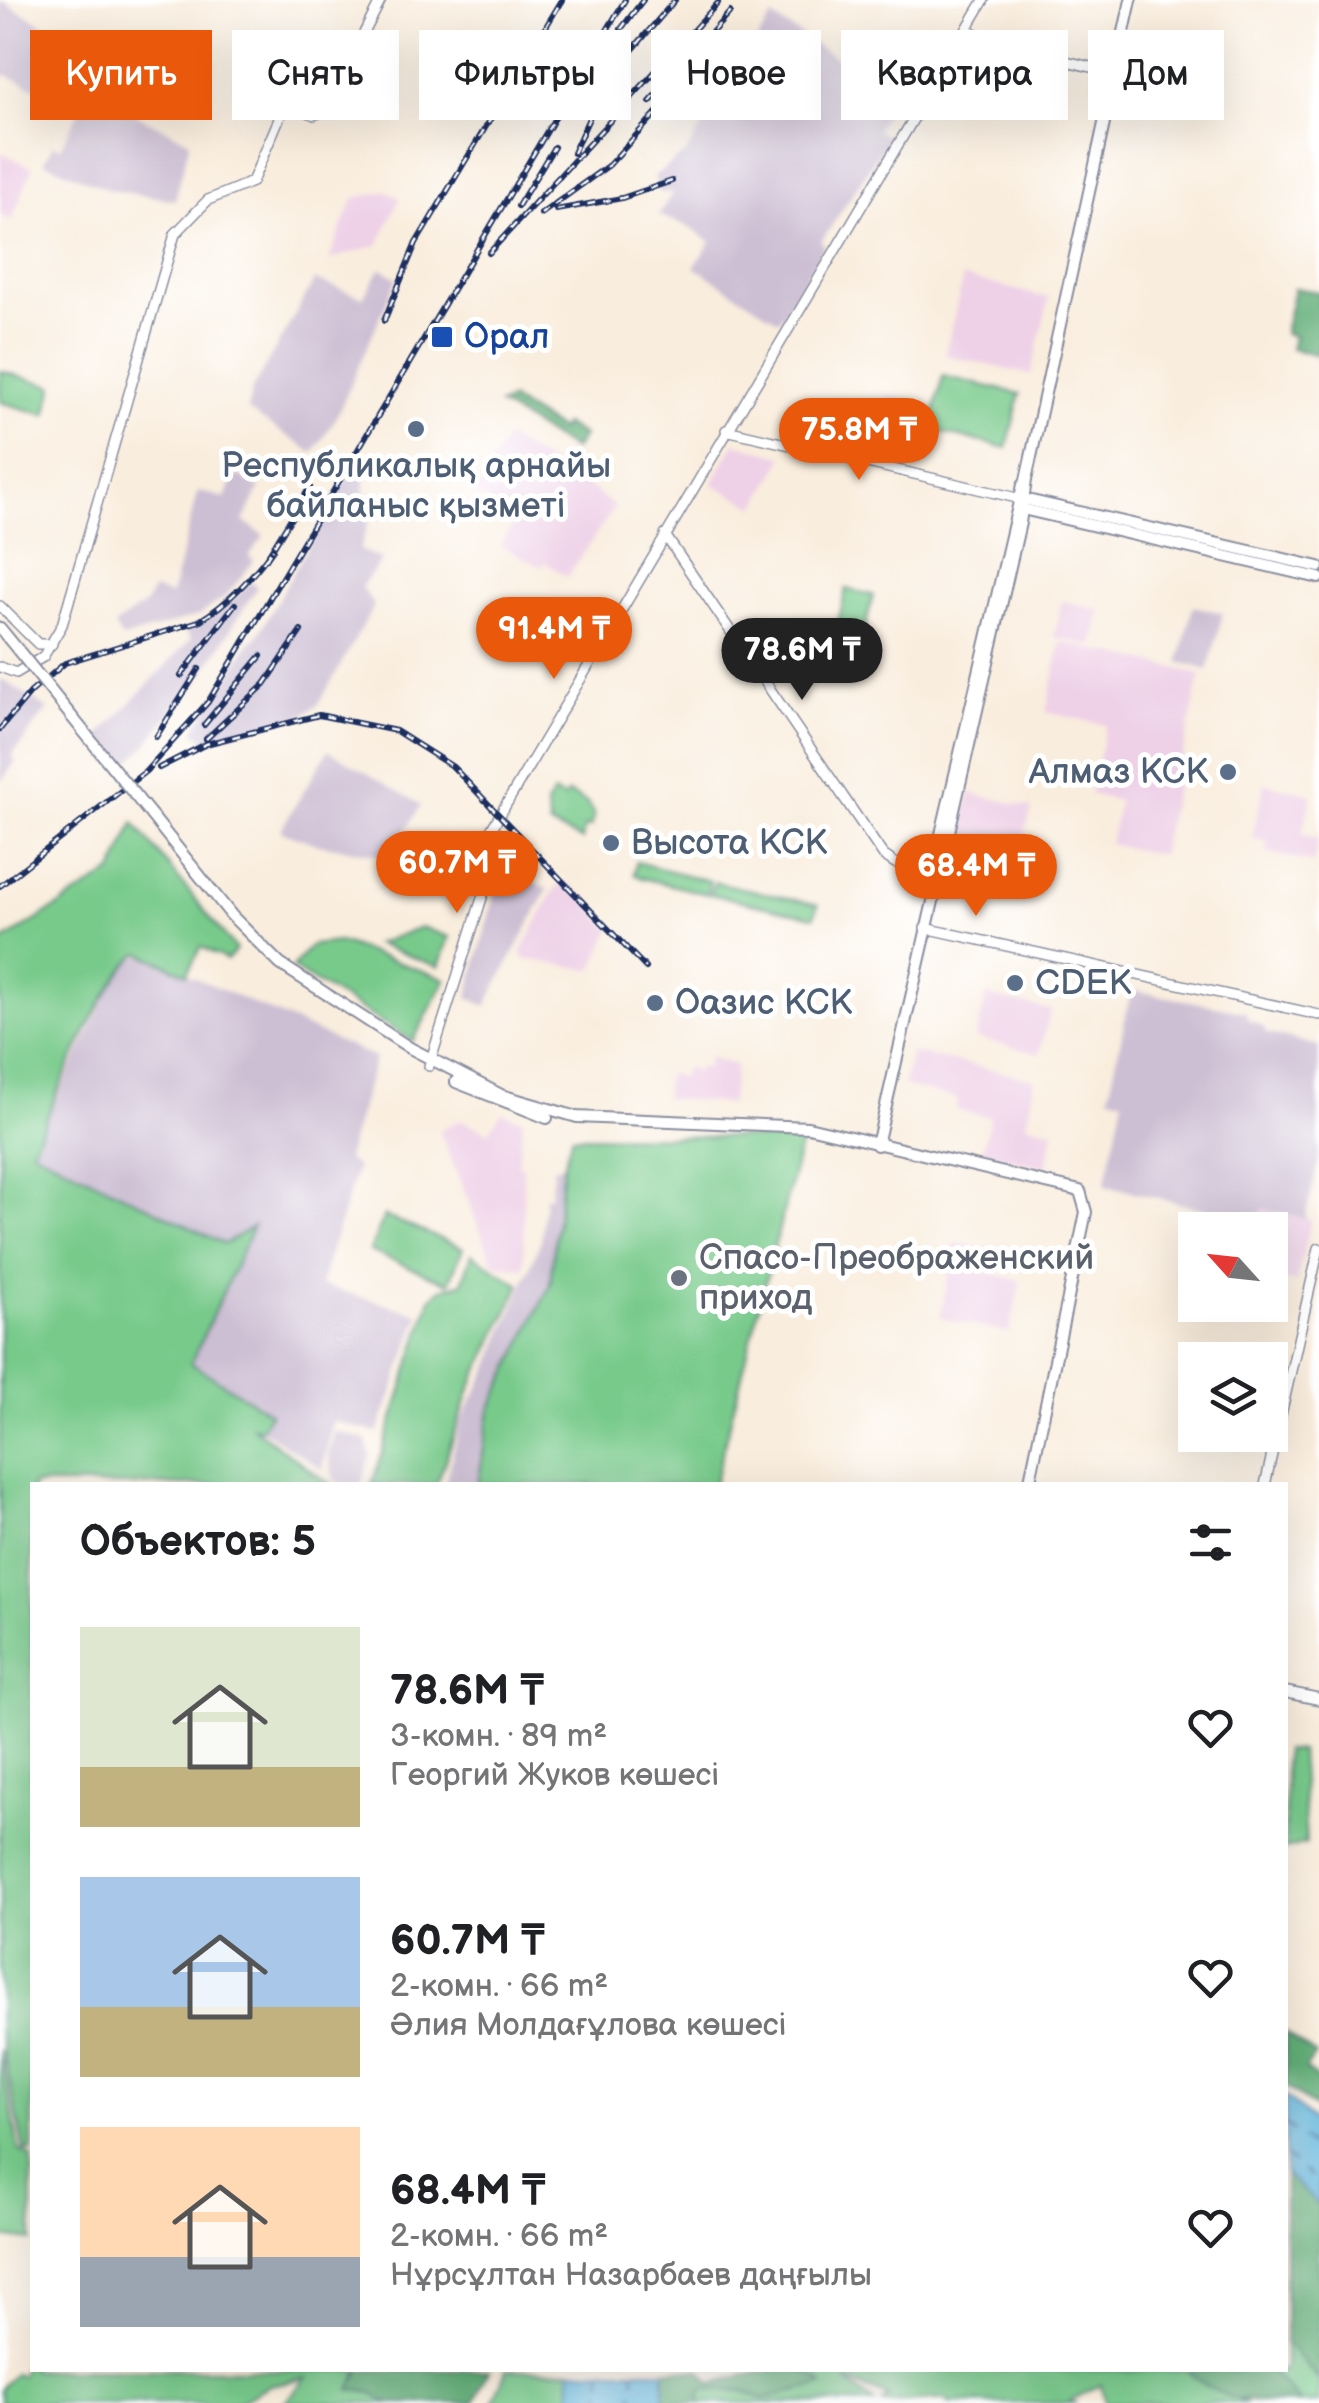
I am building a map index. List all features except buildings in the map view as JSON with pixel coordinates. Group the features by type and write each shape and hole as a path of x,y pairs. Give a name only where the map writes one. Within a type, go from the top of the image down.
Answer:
{"main road":[{"path":"0,667 16,673 43,657 54,642 170,246 188,217 208,200 252,182 280,111 294,105 314,115 329,104 381,0"},
{"path":"430,1063 487,882 480,849 984,0"},
{"path":"1124,30 1130,0"},
{"path":"967,29 993,43 1088,67"},
{"path":"877,1145 937,872 934,864 1026,480 1105,120"},
{"path":"726,430 1314,571"},
{"path":"666,535 883,855 895,863 937,872"},
{"path":"0,606 38,644 43,657"},
{"path":"0,628 232,916 280,964 430,1063 500,1095 558,1114 810,1134 877,1145 1071,1190 1083,1200 1028,1482"},
{"path":"0,637 16,652"},
{"path":"38,644 54,642"},
{"path":"925,928 1319,1014"},
{"path":"1266,1482 1319,1248"},
{"path":"1288,1695 1319,1702"}],"shaded area":[{"path":"0,0 53,30 30,30 30,86 4,74 0,83"},
{"path":"772,17 792,30 764,30"},
{"path":"821,48 841,62 841,120 882,120 876,130 889,138 821,242 825,246 779,321 694,267 711,242 685,225 658,215 673,192 660,193 654,176 686,153 707,120 821,120"},
{"path":"75,120 147,120 190,141 175,200 110,190 44,162 53,145 60,148"},
{"path":"0,152 32,167 12,220 0,216"},
{"path":"387,191 400,198 378,245 329,260 354,198"},
{"path":"381,268 397,278 335,420 313,453 247,410 252,389 315,280 363,297"},
{"path":"963,277 1049,298 1031,375 945,355"},
{"path":"889,395 932,405 925,440 882,429"},
{"path":"506,438 584,483 615,507 567,577 545,562 541,567 500,545 516,519 474,493"},
{"path":"735,443 784,457 756,507 712,484"},
{"path":"357,461 366,472 364,495 369,521 360,550 382,560 361,587 374,606 318,705 301,716 206,741 194,731 252,639 255,640"},
{"path":"237,474 260,488 244,521 264,536 249,556 254,561 225,597 200,615 122,639 114,626 145,604 153,590 171,595 198,491 225,498"},
{"path":"251,582 257,587 193,690 188,688 147,745 122,769 96,739 191,639 184,630 220,612"},
{"path":"1062,601 1101,610 1093,646 1054,637"},
{"path":"1193,606 1223,613 1208,670 1179,662"},
{"path":"1061,642 1201,674 1160,855 1109,844 1119,801 1090,794 1106,725 1046,712"},
{"path":"0,678 48,709 12,756 16,762 0,782"},
{"path":"328,750 421,805 396,846 395,856 395,839 390,839 387,856 317,844 280,831"},
{"path":"1265,783 1312,794 1302,834 1319,839 1313,863 1266,852 1268,842 1252,838"},
{"path":"970,793 1032,808 1021,847 959,835"},
{"path":"499,877 531,881 548,889 486,1006 468,997"},
{"path":"568,882 611,930 593,970 525,959 521,953 555,889"},
{"path":"144,955 375,1058 346,1159 357,1167 320,1285 420,1314 378,1433 333,1421 322,1469 261,1429 270,1412 190,1363 252,1227 226,1244 32,1150 111,986 132,959"},
{"path":"1131,990 1247,1012 1246,1018 1265,1028 1265,1033 1319,1046 1319,1160 1305,1219 1262,1208 1261,1212 1216,1212 1105,1185 1123,1099 1109,1096"},
{"path":"986,996 1051,1010 1039,1054 976,1038"},
{"path":"911,1052 1035,1079 1026,1124 1054,1130 1046,1167 982,1152 990,1117 956,1110 958,1099 903,1086"},
{"path":"708,1057 736,1065 730,1104 664,1098 667,1073 682,1077 685,1068 697,1072 698,1067 707,1068"},
{"path":"502,1112 523,1120 518,1165 523,1166 524,1268 494,1264 439,1130 461,1120 489,1132"},
{"path":"563,1166 550,1285 490,1410 478,1482 446,1482 461,1421 487,1372 541,1240 545,1196 550,1197 554,1167"},
{"path":"1288,1214 1311,1220 1296,1283 1288,1281"},
{"path":"955,1243 993,1250 989,1273 1021,1281 1009,1333 940,1318"},
{"path":"335,1431 367,1440 370,1455 362,1482 336,1482 328,1454"}],"green space":[{"path":"1294,288 1319,292 1319,355 1291,349 1294,336 1284,333"},
{"path":"0,371 54,386 46,415 0,402"},
{"path":"943,376 1020,394 1007,448 930,430"},
{"path":"511,400 560,430 564,424 583,436 574,450 499,405"},
{"path":"846,589 873,595 857,663 830,656"},
{"path":"554,793 564,798 568,793 587,803 594,815 591,827 585,826 582,840 550,826 546,805"},
{"path":"134,823 236,950 227,960 201,947 187,974 140,953 126,966 95,1014 32,1150 225,1244 253,1226 191,1363 270,1413 261,1429 251,1426 327,1482 30,1482 30,2151 24,2150 0,2035 0,943 113,872"},
{"path":"636,862 710,881 707,894 642,878 634,874"},
{"path":"715,882 818,905 814,917 710,894"},
{"path":"421,927 449,937 439,967 376,944"},
{"path":"339,942 446,979 413,1041 292,968 311,945"},
{"path":"572,1136 746,1137 801,1142 715,1482 478,1482 490,1410 550,1285 563,1166"},
{"path":"384,1216 463,1248 449,1283 370,1251"},
{"path":"472,1254 520,1285 470,1389 439,1478 437,1482 373,1482 431,1298 441,1289 462,1283"},
{"path":"1288,1750 1300,1751 1306,1843 1288,1848"},
{"path":"1288,2035 1316,2055 1305,2069 1319,2080 1319,2111 1288,2088"},
{"path":"0,2049 19,2150 30,2156 30,2241 0,2237"},
{"path":"1288,2177 1319,2205 1319,2379 1288,2346"},
{"path":"1288,2346 1319,2379 1319,2403 1300,2403 1272,2372 1288,2372"},
{"path":"30,2349 30,2372 359,2372 389,2403 284,2403 306,2378 270,2385 236,2403 0,2403 0,2389 14,2374 21,2376"},
{"path":"360,2372 488,2372 474,2403 389,2403 372,2393 350,2389"},
{"path":"505,2372 571,2372 571,2403 493,2403"},
{"path":"664,2372 702,2372 711,2383 759,2372 802,2372 823,2385 763,2399 745,2391 702,2389 699,2403 664,2403"},
{"path":"792,2372 1190,2372 1244,2403 1105,2403 1101,2385 1071,2400 1075,2403 948,2403 946,2399 883,2403 888,2396 845,2381 874,2403 699,2403 702,2389 745,2391 763,2399 818,2379"},
{"path":"1189,2372 1272,2372 1300,2403 1239,2399 1199,2381"}],"water":[{"path":"1288,2099 1319,2126 1319,2205 1288,2177"},
{"path":"571,2372 664,2372 664,2403 571,2403"}],"ferry route":[{"path":"1288,2127 1319,2153"},
{"path":"1288,2158 1319,2183"},
{"path":"602,2403 603,2372"},
{"path":"633,2403 635,2372"}],"railway":[{"path":"384,321 416,243 562,0"},
{"path":"0,886 146,771 208,702 625,0"},
{"path":"621,29 643,0"},
{"path":"573,153 606,81 675,0"},
{"path":"489,253 718,3"},
{"path":"650,102 730,12"},
{"path":"541,214 609,165 651,119"},
{"path":"518,206 554,147"},
{"path":"556,210 622,198 672,181"},
{"path":"266,559 310,487"},
{"path":"0,729 31,692 65,663 199,621 210,614 239,589 273,549"},
{"path":"181,676 235,604"},
{"path":"206,739 265,684 301,631"},
{"path":"204,725 261,656"},
{"path":"156,737 199,669"},
{"path":"159,768 206,744 319,715 396,731 453,767 646,968"}],"place":[{"name":"Орал","path":"442,337"},
{"name":"Республикалық арнайы байланыс қызметі","path":"416,429"},
{"name":"Алмаз КСК","path":"1228,772"},
{"name":"Высота КСК","path":"611,843"},
{"name":"CDEK","path":"1015,983"},
{"name":"Оазис КСК","path":"655,1003"},
{"name":"Спасо-Преображенский приход","path":"679,1278"}]}
